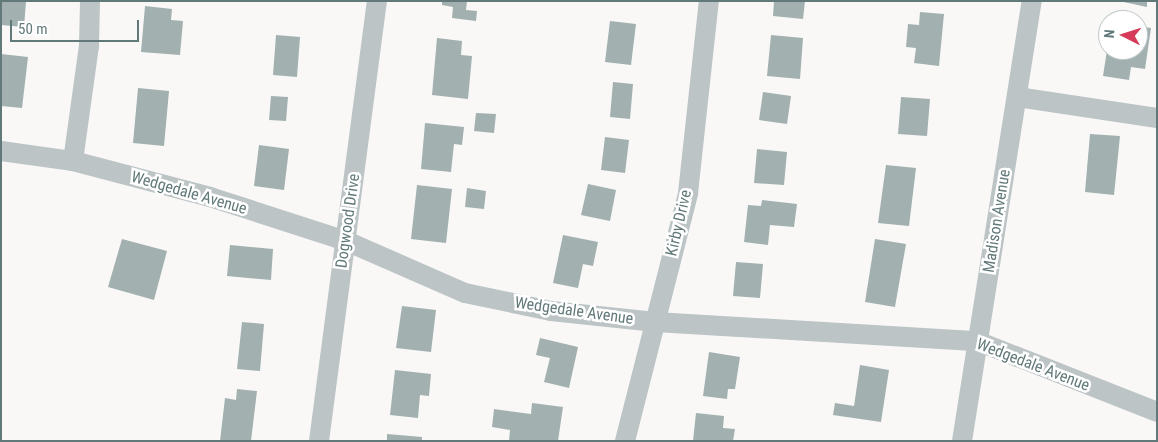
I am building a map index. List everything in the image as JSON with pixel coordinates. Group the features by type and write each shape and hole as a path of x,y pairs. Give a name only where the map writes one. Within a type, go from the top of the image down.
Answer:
{"street":[{"path":"73,161 89,46 90,1"},
{"name":"Dogwood Drive","path":"319,441 378,1"},
{"name":"Kirby Drive","path":"624,441 688,193 709,1"},
{"name":"Madison Avenue","path":"962,441 1032,1"},
{"path":"1018,97 1157,118"},
{"name":"Wedgedale Avenue","path":"1,151 73,161 210,197 346,241 465,293 551,311 655,322 977,342 1157,412"}],"building":[{"path":"1,1 26,1 24,27 1,25"},
{"path":"442,1 467,1 466,10 477,11 476,21 452,18 453,7 442,5"},
{"path":"774,1 805,1 803,19 773,16"},
{"path":"1119,1 1147,1 1147,7"},
{"path":"145,6 172,9 171,20 183,21 180,55 141,52"},
{"path":"920,12 944,14 939,66 914,63 916,48 906,47 908,24 919,25"},
{"path":"610,21 636,24 631,65 605,62"},
{"path":"1148,28 1151,28 1148,48"},
{"path":"276,35 300,37 297,77 273,75"},
{"path":"771,35 803,38 800,79 767,76"},
{"path":"437,38 462,41 461,55 472,56 468,99 432,95"},
{"path":"1,54 28,57 22,108 1,106"},
{"path":"1105,60 1146,60 1145,69 1131,67 1129,80 1103,76"},
{"path":"613,82 633,84 630,119 610,117"},
{"path":"138,88 169,91 164,146 133,143"},
{"path":"763,92 791,96 787,124 759,120"},
{"path":"271,96 288,97 286,121 269,120"},
{"path":"901,97 930,99 927,136 898,134"},
{"path":"476,113 496,114 494,133 474,131"},
{"path":"425,123 464,127 462,145 454,144 451,172 421,169"},
{"path":"1090,134 1120,136 1114,195 1085,192"},
{"path":"605,137 629,140 625,173 601,170"},
{"path":"259,145 289,149 284,190 254,186"},
{"path":"757,149 787,152 784,185 754,183"},
{"path":"886,165 916,168 909,226 878,223"},
{"path":"588,184 616,190 610,221 581,215"},
{"path":"417,185 452,189 446,243 411,239"},
{"path":"467,188 486,191 484,209 465,207"},
{"path":"762,200 797,204 794,227 770,225 768,245 744,242 748,205 761,206"},
{"path":"563,235 598,242 593,266 583,264 578,288 553,283"},
{"path":"122,239 167,251 154,300 108,287"},
{"path":"875,239 906,244 895,307 865,302"},
{"path":"230,245 273,249 271,280 227,276"},
{"path":"736,262 763,264 760,298 733,296"},
{"path":"402,306 436,310 431,352 396,348"},
{"path":"242,322 264,324 260,371 237,369"},
{"path":"540,338 578,347 569,388 544,382 550,358 536,355"},
{"path":"709,352 740,357 735,389 728,389 727,399 703,396"},
{"path":"860,365 889,370 881,422 833,415 835,403 854,406"},
{"path":"395,370 431,374 429,396 420,395 418,418 390,415"},
{"path":"237,389 257,391 251,441 220,441 225,398 236,400"},
{"path":"532,403 563,407 558,441 509,441 510,430 492,427 494,409 531,414"},
{"path":"696,413 724,416 723,428 735,429 733,441 693,441"},
{"path":"387,434 422,437 422,441 387,441"}]}
